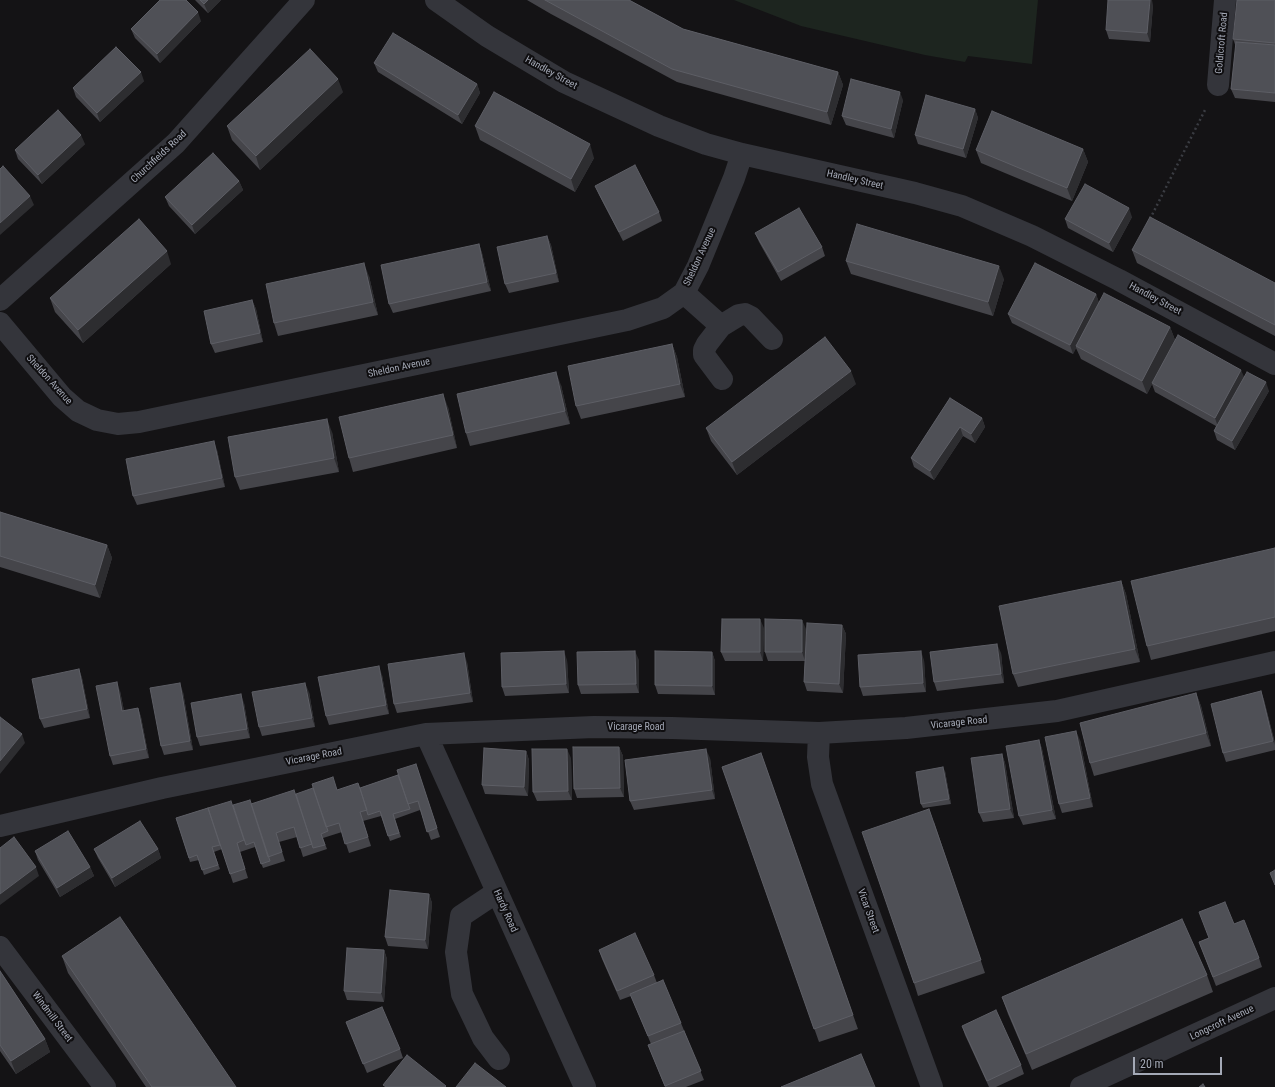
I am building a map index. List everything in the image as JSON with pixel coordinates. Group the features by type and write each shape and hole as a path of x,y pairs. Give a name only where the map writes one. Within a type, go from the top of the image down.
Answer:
{"street":[{"name":"Churchfields Road","path":"0,300 176,143 304,0"},
{"name":"Handley Street","path":"436,0 487,36 564,82 659,126 706,144 742,154 915,193 962,206 1032,236 1119,280 1275,364"},
{"name":"Goldicroft Road","path":"1218,86 1225,0"},
{"name":"Sheldon Avenue","path":"0,323 62,397 78,411 97,420 118,424 154,419 627,320 663,308 684,293 698,266 734,178 742,154"},
{"path":"684,293 721,326"},
{"path":"722,379 704,355 704,350 707,344 721,326 739,315 745,314 751,317 772,339"},
{"name":"Vicarage Road","path":"3,822 426,734 594,727 819,733 906,728 1057,711 1275,662"},
{"name":"Vicar Street","path":"819,733 818,757 822,784 932,1087"},
{"name":"Hardy Road","path":"426,734 585,1087"},
{"path":"497,892 462,916 456,952 462,994 483,1038 499,1059"},
{"name":"Windmill Street","path":"0,947 105,1087"},
{"name":"Longcroft Avenue","path":"1081,1087 1275,998"}],"path":[{"path":"1147,225 1218,86"}],"shaded area":[{"path":"734,0 1038,0 1032,64 968,56 965,62 925,55 801,26"}],"building":[{"path":"160,0 186,0 198,12 157,54 131,29"},
{"path":"200,0 208,0 204,4"},
{"path":"545,0 629,0 683,29 838,72 827,112 672,69"},
{"path":"1108,0 1150,0 1147,33 1106,30"},
{"path":"1237,0 1275,0 1275,43 1233,39"},
{"path":"393,33 477,84 458,115 374,63"},
{"path":"1236,42 1275,45 1275,93 1231,89"},
{"path":"116,47 141,72 97,113 73,88"},
{"path":"310,49 338,79 256,156 227,126"},
{"path":"851,79 900,92 891,129 842,116"},
{"path":"494,92 590,144 571,179 475,126"},
{"path":"926,95 975,109 963,149 915,135"},
{"path":"58,110 81,135 38,175 15,150"},
{"path":"992,111 1083,149 1067,188 976,150"},
{"path":"213,153 239,181 192,225 165,197"},
{"path":"635,165 659,212 619,232 595,186"},
{"path":"3,166 30,196 0,223 0,169"},
{"path":"1085,184 1129,208 1109,243 1065,219"},
{"path":"799,208 822,247 778,272 755,233"},
{"path":"1150,217 1275,283 1275,325 1132,250"},
{"path":"139,219 167,251 78,330 50,298"},
{"path":"857,224 999,266 988,302 846,261"},
{"path":"547,236 556,273 505,284 497,247"},
{"path":"479,244 487,282 389,304 381,265"},
{"path":"364,263 373,302 274,323 266,284"},
{"path":"1035,263 1096,294 1070,345 1008,314"},
{"path":"1104,293 1170,327 1142,381 1076,346"},
{"path":"252,300 260,333 211,344 204,311"},
{"path":"1178,335 1241,370 1215,418 1152,383"},
{"path":"825,337 851,371 732,462 706,428"},
{"path":"672,344 680,384 576,406 568,366"},
{"path":"556,372 565,411 466,433 457,394"},
{"path":"1247,372 1266,382 1232,441 1214,431"},
{"path":"443,394 453,435 349,458 339,417"},
{"path":"950,398 982,418 971,434 960,427 930,471 911,458"},
{"path":"327,419 334,458 235,477 228,437"},
{"path":"214,441 222,478 133,496 126,459"},
{"path":"0,512 107,545 95,585 0,556"},
{"path":"1275,548 1275,617 1147,646 1131,581"},
{"path":"1121,581 1135,649 1013,674 999,606"},
{"path":"722,619 760,619 760,652 721,652"},
{"path":"765,619 802,620 802,652 765,652"},
{"path":"807,623 842,625 839,684 804,682"},
{"path":"997,644 1001,674 934,682 930,652"},
{"path":"564,651 566,684 502,687 501,653"},
{"path":"635,651 636,684 578,685 577,652"},
{"path":"655,651 712,652 712,686 655,685"},
{"path":"921,651 923,683 860,687 858,655"},
{"path":"464,653 470,693 394,704 388,664"},
{"path":"379,666 386,705 326,716 318,677"},
{"path":"79,669 87,709 40,719 32,679"},
{"path":"117,682 122,711 138,708 146,749 110,756 96,686"},
{"path":"180,683 190,741 161,746 150,688"},
{"path":"305,683 312,718 259,727 252,692"},
{"path":"1261,691 1273,741 1223,753 1211,704"},
{"path":"1196,693 1206,733 1090,763 1080,723"},
{"path":"241,694 247,729 197,737 191,703"},
{"path":"0,717 22,734 0,761"},
{"path":"1076,731 1090,798 1059,804 1045,737"},
{"path":"1039,740 1052,810 1019,816 1006,746"},
{"path":"573,747 619,747 620,788 574,789"},
{"path":"484,748 526,751 524,787 482,785"},
{"path":"532,749 567,749 568,791 533,792"},
{"path":"706,749 712,790 630,801 625,760"},
{"path":"761,753 853,1015 814,1029 722,767"},
{"path":"1002,754 1010,809 979,813 971,758"},
{"path":"416,764 437,828 427,832 418,801 408,804 397,770"},
{"path":"943,767 949,799 921,804 916,772"},
{"path":"398,775 410,809 393,814 399,833 388,836 380,811 368,815 360,788"},
{"path":"333,777 337,790 358,783 367,810 360,812 368,837 345,844 339,823 326,827 312,784"},
{"path":"313,788 328,831 321,834 325,845 313,848 296,794"},
{"path":"294,790 312,844 300,848 294,827 276,833 282,852 268,857 251,804"},
{"path":"250,800 270,861 261,864 254,842 246,845 233,805"},
{"path":"231,801 244,840 237,843 245,869 230,874 208,808"},
{"path":"208,808 220,845 212,847 218,865 202,870 197,855 189,858 176,818"},
{"path":"929,809 981,960 914,983 862,832"},
{"path":"140,821 158,849 112,878 94,849"},
{"path":"68,831 90,867 57,888 35,851"},
{"path":"14,837 36,867 0,894 0,848"},
{"path":"1275,870 1275,885 1270,873"},
{"path":"390,890 429,894 425,940 385,937"},
{"path":"1225,902 1234,924 1244,920 1259,958 1213,977 1199,942 1209,938 1199,912"},
{"path":"120,917 236,1087 152,1087 62,956"},
{"path":"1182,919 1207,975 1026,1054 1002,997"},
{"path":"635,933 654,975 617,991 599,950"},
{"path":"347,948 384,950 381,993 344,991"},
{"path":"0,971 45,1039 11,1061 0,1045"},
{"path":"663,980 681,1023 648,1036 630,994"},
{"path":"382,1007 400,1049 363,1064 346,1022"},
{"path":"996,1010 1021,1065 987,1081 962,1026"},
{"path":"684,1031 701,1071 665,1086 648,1045"},
{"path":"861,1054 875,1087 781,1087"},
{"path":"407,1055 446,1086 386,1087 383,1085"},
{"path":"475,1063 506,1087 456,1087"}]}
